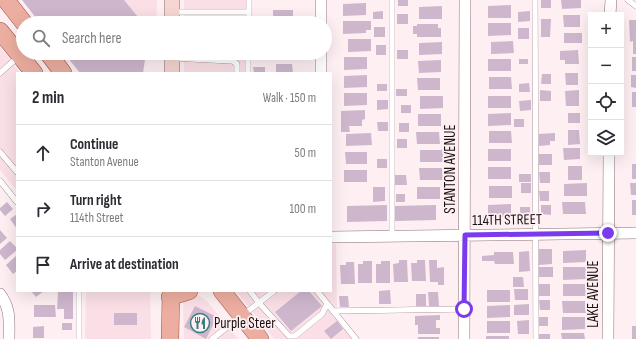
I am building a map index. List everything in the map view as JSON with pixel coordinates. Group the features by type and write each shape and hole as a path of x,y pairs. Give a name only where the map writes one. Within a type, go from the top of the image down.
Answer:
{"main road":[{"path":"6,0 19,16"},
{"path":"0,32 16,51"},
{"path":"23,60 33,72"},
{"path":"53,60 62,72"},
{"path":"170,339 169,293 179,292"},
{"path":"220,293 242,316 256,336"}],"street":[{"path":"321,0 321,16"},
{"name":"STANTON AVENUE","path":"464,339 465,0"},
{"path":"610,12 611,0"},
{"path":"321,60 321,72"},
{"name":"LAKE AVENUE","path":"608,339 609,156"},
{"name":"114TH STREET","path":"332,237 636,233"},
{"path":"0,294 6,303 9,312 9,339"}],"lane":[{"path":"249,0 249,16"},
{"path":"392,0 392,236"},
{"path":"535,0 536,339"},
{"path":"628,0 636,6"},
{"path":"172,12 249,12"},
{"path":"0,73 16,59"},
{"path":"248,60 248,72"},
{"path":"172,61 233,61 237,64 237,72"},
{"path":"0,152 16,171"},
{"path":"0,181 16,201"},
{"path":"79,292 79,339"},
{"path":"251,292 289,336 295,336 322,314 328,304"},
{"path":"212,339 273,292"},
{"path":"318,292 356,339"},
{"path":"334,311 464,309"}],"shaded area":[{"path":"23,0 157,0 156,16 36,16"},
{"path":"184,0 251,0 251,16 184,16"},
{"path":"0,47 19,72 16,72 16,190 0,170"},
{"path":"184,60 251,60 251,72 184,72"},
{"path":"336,243 337,311 360,339 274,339 237,292 332,292 332,244"},
{"path":"86,292 150,292 151,339 85,339"},
{"path":"198,295 207,301 238,339 184,339 183,301"}],"building":[{"path":"22,0 124,0 137,16 35,16"},
{"path":"398,0 408,0 408,6 398,6"},
{"path":"541,0 551,0 551,8 541,8"},
{"path":"561,0 581,0 581,8 562,9"},
{"path":"366,3 366,15 343,16 343,4"},
{"path":"511,5 511,18 488,18 488,6"},
{"path":"442,6 442,19 419,19 419,7"},
{"path":"273,10 293,10 293,16 273,16"},
{"path":"383,11 383,19 373,19 373,12"},
{"path":"530,11 530,21 518,22 518,12"},
{"path":"397,14 408,14 408,24 397,24"},
{"path":"563,15 580,15 580,27 564,27"},
{"path":"541,19 551,19 550,37 541,37"},
{"path":"629,20 636,20 636,54 633,54 633,41 630,42"},
{"path":"343,21 371,21 371,30 366,30 366,33 343,34"},
{"path":"488,23 511,23 511,35 488,36"},
{"path":"417,24 438,24 438,28 441,28 441,37 417,37 417,34 413,34 413,26 417,26"},
{"path":"374,27 385,27 385,37 374,37"},
{"path":"518,28 529,28 529,39 518,39"},
{"path":"564,33 582,33 582,43 564,43"},
{"path":"348,39 371,39 371,51 348,52"},
{"path":"513,41 514,53 491,54 491,42"},
{"path":"442,42 442,54 419,55 419,43"},
{"path":"376,45 386,45 386,55 376,55"},
{"path":"397,50 408,50 408,59 397,59"},
{"path":"578,50 579,64 565,64 565,60 560,60 560,51"},
{"path":"344,57 367,57 367,69 344,70"},
{"path":"632,57 636,57 636,71 632,71"},
{"path":"488,59 511,59 511,71 488,71"},
{"path":"519,59 528,59 528,64 519,64"},
{"path":"70,60 145,60 143,72 79,72"},
{"path":"441,60 441,72 419,73 418,61"},
{"path":"276,64 292,64 293,72 276,72"},
{"path":"253,67 265,67 265,72 254,72"},
{"path":"565,73 578,73 578,85 566,85"},
{"path":"542,74 551,74 551,84 541,84"},
{"path":"367,75 367,87 344,88 344,76"},
{"path":"631,75 636,75 636,88 631,87"},
{"path":"489,77 511,77 512,89 489,89"},
{"path":"417,78 440,78 440,90 418,90"},
{"path":"529,83 530,92 519,92 519,84"},
{"path":"377,84 387,84 387,91 377,91"},
{"path":"396,89 407,89 407,96 396,96"},
{"path":"540,90 551,91 551,101 540,101"},
{"path":"579,90 579,106 566,106 565,91"},
{"path":"632,92 636,92 636,107 632,107"},
{"path":"344,93 367,93 367,105 344,106"},
{"path":"420,96 443,96 443,108 420,109"},
{"path":"488,96 511,96 511,108 488,108"},
{"path":"377,100 388,100 388,109 377,110"},
{"path":"531,100 531,110 520,111 519,101"},
{"path":"401,105 411,105 411,113 401,113"},
{"path":"365,110 365,119 362,120 362,126 349,126 350,132 341,132 341,111"},
{"path":"511,113 511,125 488,126 488,114"},
{"path":"568,113 580,113 580,123 568,123"},
{"path":"418,114 441,114 441,126 418,126"},
{"path":"514,119 524,119 524,127 514,127"},
{"path":"377,122 388,122 388,131 378,131"},
{"path":"399,123 409,123 409,132 399,132"},
{"path":"568,130 579,130 580,144 568,145"},
{"path":"489,131 511,131 512,143 489,143"},
{"path":"416,132 439,132 440,144 417,144"},
{"path":"371,133 372,145 346,146 346,134"},
{"path":"555,133 555,141 550,141 550,145 539,146 539,134"},
{"path":"397,139 407,139 407,148 397,148"},
{"path":"563,148 580,148 580,159 564,160"},
{"path":"488,149 511,149 511,161 488,161"},
{"path":"420,150 443,150 443,162 420,162"},
{"path":"345,152 367,152 367,164 346,164"},
{"path":"539,154 552,154 552,165 539,165"},
{"path":"377,159 387,159 387,168 377,168"},
{"path":"632,164 636,164 636,179 632,179"},
{"path":"568,166 582,166 582,180 568,180"},
{"path":"488,167 511,167 511,179 488,179"},
{"path":"419,168 442,168 443,180 420,180"},
{"path":"344,170 367,170 367,182 344,182"},
{"path":"539,172 550,172 550,183 540,183"},
{"path":"519,174 531,174 531,182 519,182"},
{"path":"394,175 406,175 407,185 395,185"},
{"path":"521,183 531,183 531,193 521,193"},
{"path":"587,183 587,196 564,196 564,184"},
{"path":"630,183 636,183 636,195 631,195"},
{"path":"489,186 512,186 512,198 489,198"},
{"path":"373,187 385,187 385,201 373,202"},
{"path":"417,187 440,187 440,199 417,199"},
{"path":"539,191 549,191 549,201 540,201"},
{"path":"396,194 405,194 405,202 396,202"},
{"path":"632,200 636,200 636,215 632,215"},
{"path":"7,202 13,209 5,216 0,208"},
{"path":"562,202 585,202 586,214 563,214"},
{"path":"511,204 511,217 488,217 488,205"},
{"path":"387,205 387,221 347,222 347,206"},
{"path":"436,205 436,220 395,221 395,206"},
{"path":"541,205 551,205 551,215 541,214"},
{"path":"520,207 530,207 530,218 520,218"},
{"path":"16,215 16,228 10,219"},
{"path":"0,230 7,238 0,244"},
{"path":"10,241 16,247 16,251 5,260 0,254 0,250"},
{"path":"539,249 552,249 552,264 539,265"},
{"path":"586,250 586,262 563,263 563,251"},
{"path":"529,251 530,271 519,272 519,252"},
{"path":"494,252 513,252 514,264 495,264 494,261 482,261 482,256 494,255"},
{"path":"16,256 16,272 13,274 6,265"},
{"path":"399,260 407,260 408,282 394,282 393,264 399,263"},
{"path":"417,260 425,260 426,281 412,281 411,263 417,263"},
{"path":"429,260 437,260 437,268 444,267 444,285 438,285 438,282 430,282"},
{"path":"363,261 372,261 372,283 358,283 358,264 363,264"},
{"path":"381,261 390,261 390,283 376,283 376,264 381,264"},
{"path":"346,262 354,262 355,284 341,284 340,265 346,265"},
{"path":"539,267 553,267 553,277 539,277"},
{"path":"563,267 586,267 586,279 563,280"},
{"path":"513,277 523,277 524,287 513,287"},
{"path":"539,284 550,284 550,296 539,296"},
{"path":"563,284 585,284 586,296 563,296"},
{"path":"514,289 528,289 528,300 515,300"},
{"path":"390,290 391,304 379,304 379,291"},
{"path":"487,290 510,290 510,302 487,302"},
{"path":"32,292 43,292 36,297"},
{"path":"58,292 73,292 73,319 64,319 64,309 57,309"},
{"path":"300,292 310,292 322,306 291,331 275,312"},
{"path":"428,292 438,292 439,306 429,306"},
{"path":"416,294 426,294 426,306 416,306"},
{"path":"339,296 348,296 349,307 340,307"},
{"path":"539,300 550,300 550,310 540,310"},
{"path":"562,301 585,301 586,313 563,313"},
{"path":"529,304 529,315 514,315 514,305"},
{"path":"34,305 55,305 56,317 34,317"},
{"path":"510,305 510,317 487,318 487,306"},
{"name":"Purple Steer","path":"195,306 217,317 206,339 184,327"},
{"path":"114,313 137,313 137,325 114,325"},
{"path":"440,315 440,320 436,320 436,328 440,328 440,334 418,334 418,325 415,325 415,316"},
{"path":"539,317 548,317 548,326 539,326"},
{"path":"562,317 585,317 585,329 562,330"},
{"path":"529,320 529,334 518,334 517,321"},
{"path":"337,321 343,329 331,339 324,331"},
{"path":"487,321 510,321 510,333 487,333"},
{"path":"62,323 72,323 72,330 62,330"},
{"path":"44,326 44,338 33,338 33,327"},
{"path":"632,326 636,326 636,339 632,339"},
{"path":"561,333 584,333 585,339 562,339"},
{"path":"539,334 550,334 550,339 539,339"},
{"path":"486,336 509,336 509,339 486,339"},
{"path":"418,337 439,337 439,339 418,339"}],"place":[{"name":"Purple Steer","path":"200,323"}],"route":[{"path":"464,309 465,235 608,233"}]}
